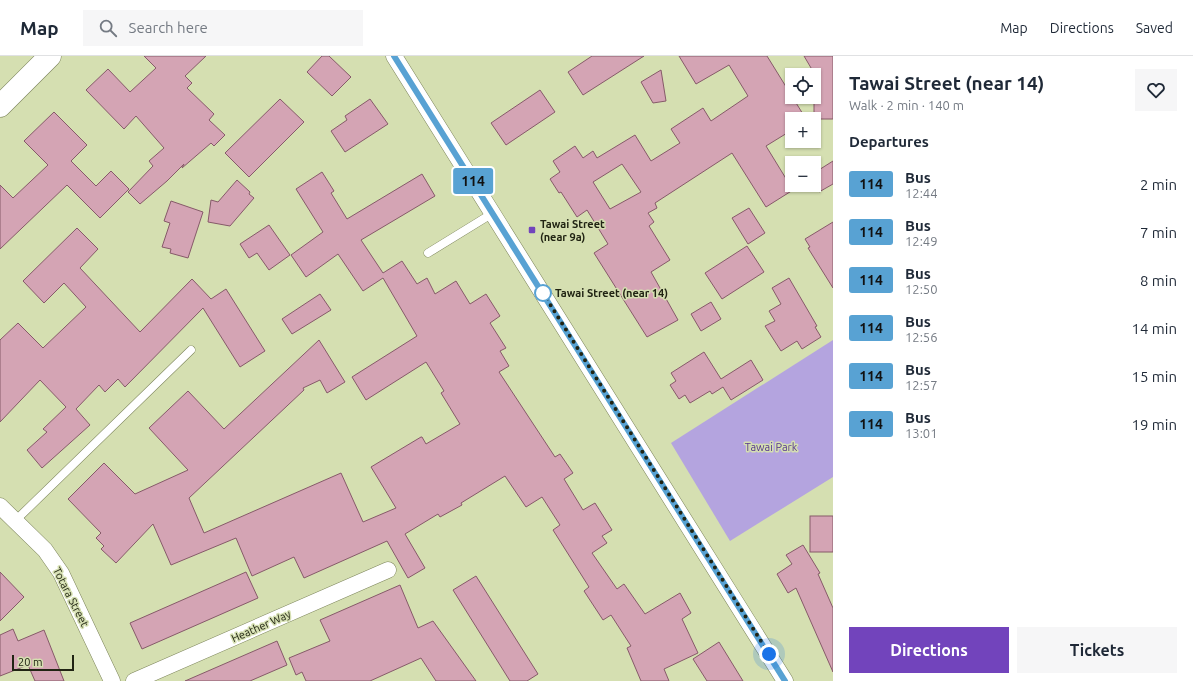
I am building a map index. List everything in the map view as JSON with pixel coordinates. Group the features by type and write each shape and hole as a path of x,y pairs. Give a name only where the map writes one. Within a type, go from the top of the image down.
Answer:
{"main road":[{"path":"0,106 50,56"}],"street":[{"path":"394,56 785,681"},
{"name":"Totara Street","path":"0,506 45,550 61,573 112,681"},
{"name":"Heather Way","path":"134,681 388,570"}],"lane":[{"path":"428,253 493,213"},
{"path":"15,522 191,350"}],"green space":[{"name":"Tawai Park","path":"833,340 833,477 730,541 671,443"}],"building":[{"path":"144,56 206,56 185,76 192,83 187,88 214,114 209,120 225,135 214,146 211,143 182,168 184,164 140,204 128,192 153,166 149,161 164,148 136,116 124,129 86,90 108,69 130,92 156,68"},
{"path":"322,56 329,56 351,77 332,96 307,72"},
{"path":"592,56 644,56 583,95 568,72"},
{"path":"679,56 767,56 785,85 785,104 797,104 802,112 785,112 785,134 766,146 785,177 785,192 790,192 766,207 732,153 655,203 657,208 648,213 654,222 649,226 670,260 651,272 678,320 647,337 594,253 608,244 587,210 577,217 561,192 559,193 550,179 560,172 553,161 575,146 583,158 593,151 597,158 635,135 651,161 680,143 671,129 703,108 711,121 748,96 729,65 696,84","holes":["622,164 641,192 610,209 593,182"]},
{"path":"804,56 833,56 833,119 821,119 821,112 814,112 814,104 821,104 821,68 811,68"},
{"path":"661,70 666,101 653,103 641,82"},
{"path":"540,90 555,112 506,145 491,123"},
{"path":"280,99 304,122 249,177 225,153"},
{"path":"370,99 388,124 345,152 331,131 347,120 345,116"},
{"path":"54,112 87,145 71,161 96,186 111,171 129,189 100,218 67,185 0,249 0,185 13,198 48,165 24,141"},
{"path":"833,161 833,184 821,191 821,169"},
{"path":"322,172 334,191 331,193 347,219 422,174 435,196 361,240 383,273 402,261 417,284 427,278 435,294 456,281 470,304 486,294 500,316 490,323 506,348 500,351 509,366 499,372 555,457 560,454 573,473 564,479 583,510 595,503 612,530 602,536 607,543 592,553 617,589 624,584 645,614 680,593 691,613 682,619 698,653 664,669 669,681 641,681 627,648 631,646 611,615 603,620 584,591 589,587 553,530 560,525 542,497 526,507 505,476 461,503 462,505 440,517 438,514 405,534 425,568 408,578 387,541 304,578 294,557 252,576 236,538 171,565 153,524 116,563 101,549 104,546 96,538 101,533 68,499 104,463 135,494 188,470 149,428 188,391 224,429 319,340 345,382 327,393 320,380 303,388 304,390 189,498 204,533 341,473 363,522 396,508 371,467 421,437 426,444 460,424 441,393 444,391 426,362 366,400 352,377 417,336 383,278 363,291 338,254 306,277 291,255 323,232 296,189"},
{"path":"237,180 250,192 249,194 254,198 230,226 208,222 211,200 218,202"},
{"path":"171,201 203,212 188,258 170,253 171,249 162,247 170,223 164,221"},
{"path":"749,208 765,233 748,244 732,218"},
{"path":"833,222 833,288 808,248 810,247 805,239"},
{"path":"269,225 290,255 269,270 257,253 249,258 240,244"},
{"path":"77,228 98,249 80,268 140,332 192,279 211,299 226,289 265,351 240,367 203,308 125,387 118,379 105,392 99,385 76,409 90,425 42,468 27,450 47,432 43,429 66,407 40,380 0,422 0,340 18,323 43,348 86,307 64,283 44,303 23,281"},
{"path":"747,246 764,272 722,299 705,273"},
{"path":"789,278 817,326 815,327 821,337 802,349 797,341 781,351 765,326 775,321 769,311 781,304 772,288"},
{"path":"320,294 331,310 292,334 282,319"},
{"path":"711,302 721,319 701,331 691,314"},
{"path":"704,352 721,379 751,360 763,380 731,400 723,387 712,394 710,391 690,403 685,395 679,399 670,385 676,381 671,373"},
{"path":"810,516 833,516 833,552 810,552"},
{"path":"803,545 820,573 818,574 833,608 833,672 796,588 788,593 777,574 792,564 786,555"},
{"path":"0,572 24,597 0,621"},
{"path":"246,572 258,598 142,649 130,623"},
{"path":"476,576 538,674 527,681 510,681 453,590"},
{"path":"400,585 418,628 433,621 476,681 436,681 421,658 370,681 306,681 302,672 296,675 289,658 330,641 320,620"},
{"path":"13,629 18,641 44,630 64,681 35,681 28,665 0,676 0,635"},
{"path":"277,641 287,665 250,681 185,681"},
{"path":"719,642 743,681 707,681 693,659"}],"bus line":[{"name":"114","path":"394,56 785,681"}],"place":[{"name":"Tawai Street (near 9a)","path":"532,230"},
{"name":"Tawai Street (near 14)","path":"543,293"}],"route":[{"path":"543,293 769,654"}]}
